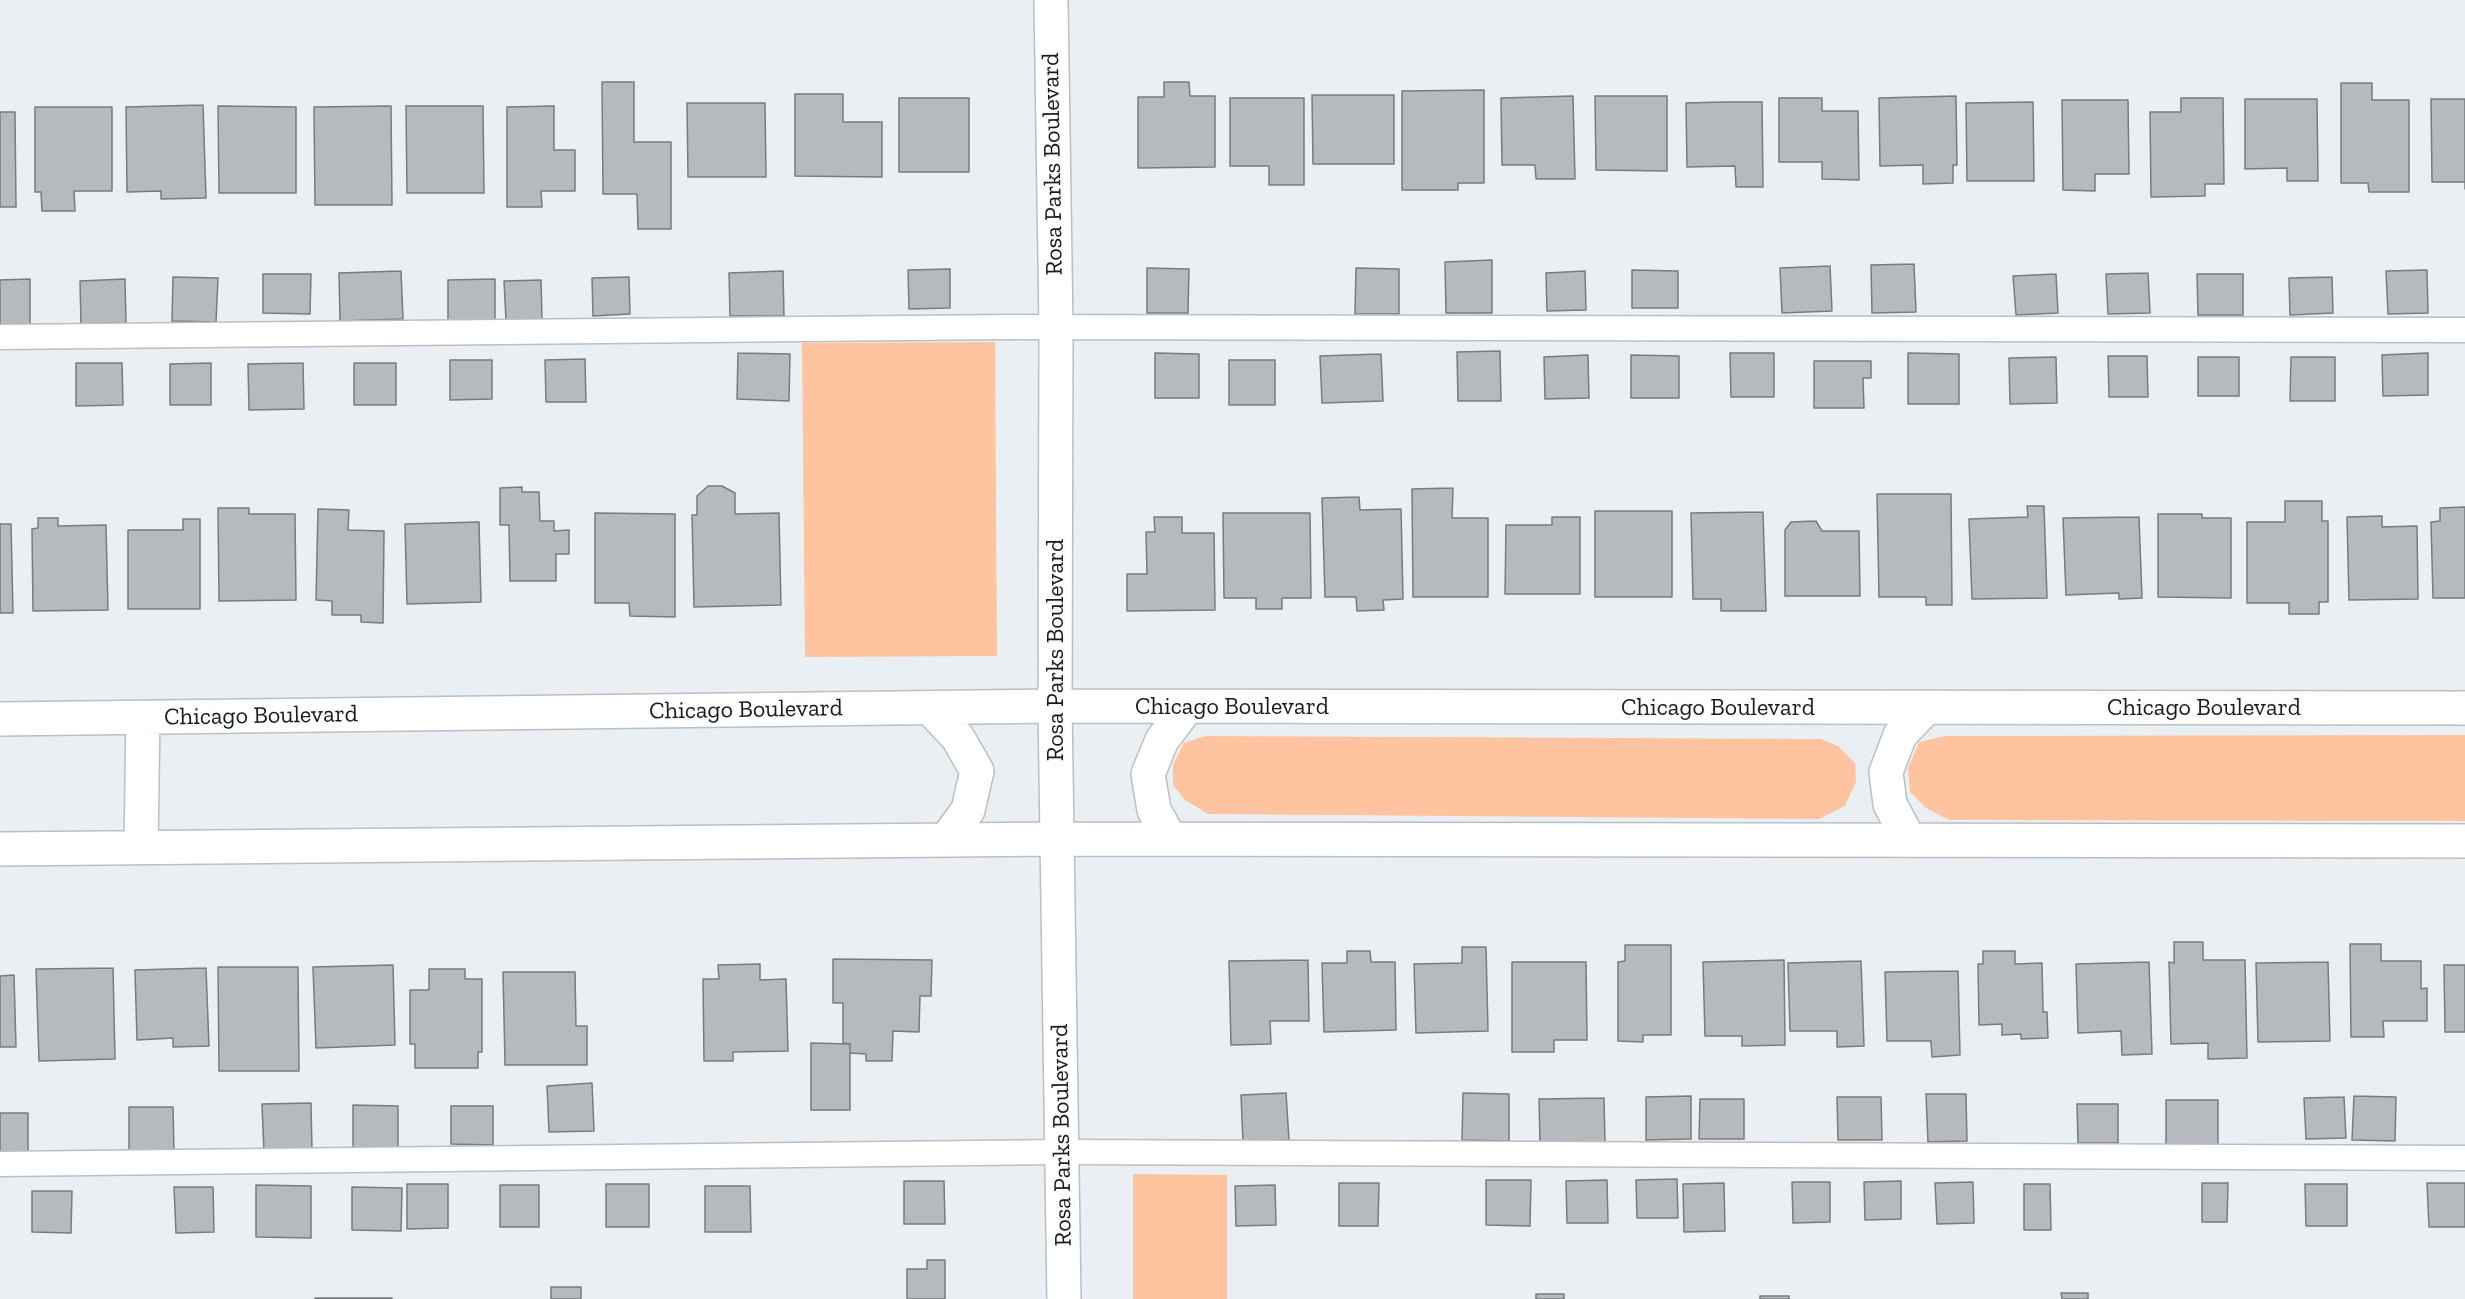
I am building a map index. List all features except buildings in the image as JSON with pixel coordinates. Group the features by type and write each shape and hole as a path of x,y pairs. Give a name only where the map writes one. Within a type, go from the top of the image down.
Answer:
{"street":[{"name":"Rosa Parks Boulevard","path":"1051,0 1056,328 1055,706 1064,1299"},
{"name":"Chicago Boulevard","path":"0,719 1055,706 2465,708"},
{"path":"1170,839 1155,810 1148,774 1162,740 1187,707"},
{"path":"930,708 958,738 977,771 968,810 946,840"},
{"path":"1909,840 1890,804 1886,772 1900,735 1926,708"},
{"path":"141,847 143,718"},
{"path":"0,849 1057,839 2465,841"}],"lane":[{"path":"0,337 1056,328 2465,330"},
{"path":"0,1164 1062,1152 2465,1158"}],"shaded area":[{"path":"995,342 997,656 805,657 802,343"},
{"path":"2465,735 2465,821 1949,820 1926,808 1910,792 1908,768 1919,742 1945,736"},
{"path":"1206,736 1821,739 1838,746 1855,763 1856,782 1845,806 1819,819 1208,814 1185,800 1173,785 1173,765 1184,743"},
{"path":"1133,1174 1227,1175 1227,1299 1133,1299"}]}
